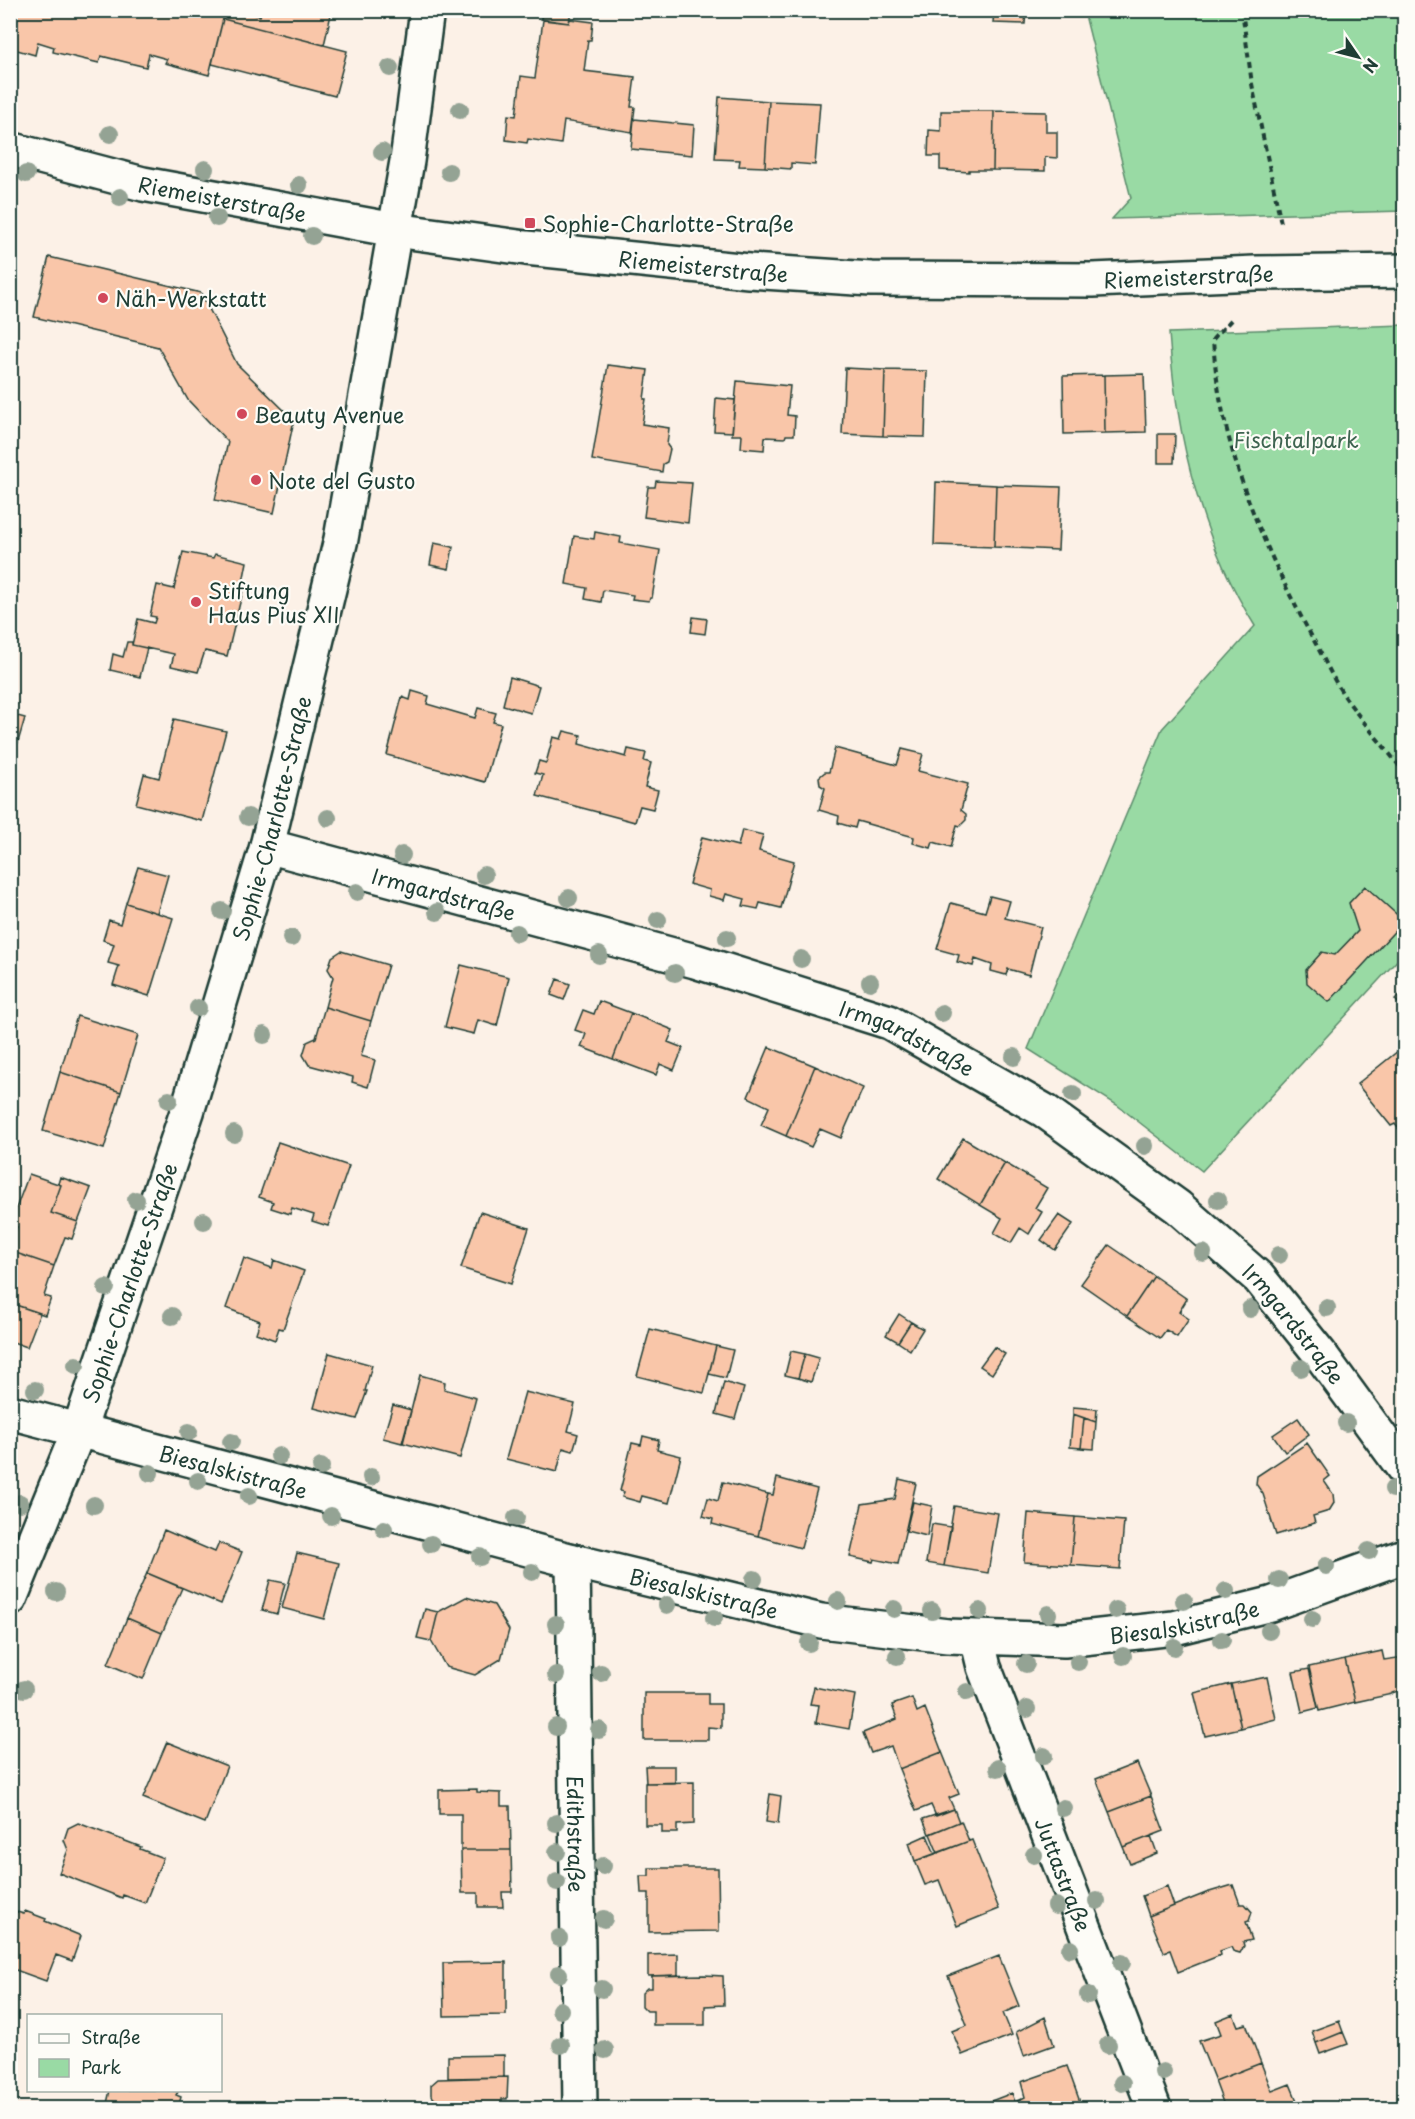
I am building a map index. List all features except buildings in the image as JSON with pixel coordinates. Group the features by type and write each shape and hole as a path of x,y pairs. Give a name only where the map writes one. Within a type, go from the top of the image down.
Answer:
{"street":[{"name":"Sophie-Charlotte-Straße","path":"10,1599 79,1430 187,1112 267,846 341,539 407,161 427,10"},
{"name":"Riemeisterstraße","path":"10,149 143,184 395,230 526,248 749,271 872,279 1093,280 1255,273 1404,271"},
{"name":"Irmgardstraße","path":"267,846 695,961 889,1022 1045,1111 1187,1215 1259,1278 1404,1469"},
{"name":"Biesalskistraße","path":"10,1412 573,1561 821,1621 977,1638 1064,1640 1174,1628 1270,1604 1404,1556"},
{"name":"Edithstraße","path":"573,1561 580,2109"},
{"name":"Juttastraße","path":"977,1638 984,1667 1154,2109"}],"path":[{"path":"1242,10 1252,84 1281,223"},
{"path":"1400,10 1404,27"},
{"path":"1231,320 1213,339 1215,367 1233,456 1264,541 1297,609 1345,696 1404,772"}],"green space":[{"path":"1084,11 1404,11 1404,211 1112,219 1131,198"},
{"name":"Fischtalpark","path":"1404,325 1404,953 1202,1171 1117,1105 1028,1049 1162,729 1255,626 1219,558 1194,485 1178,410 1169,333"}],"place":[{"name":"Sophie-Charlotte-Straße","path":"530,223"},
{"name":"Näh-Werkstatt","path":"103,298"},
{"name":"Beauty Avenue","path":"242,414"},
{"name":"Note del Gusto","path":"256,480"},
{"name":"Stiftung Haus Pius XII","path":"196,602"}]}
